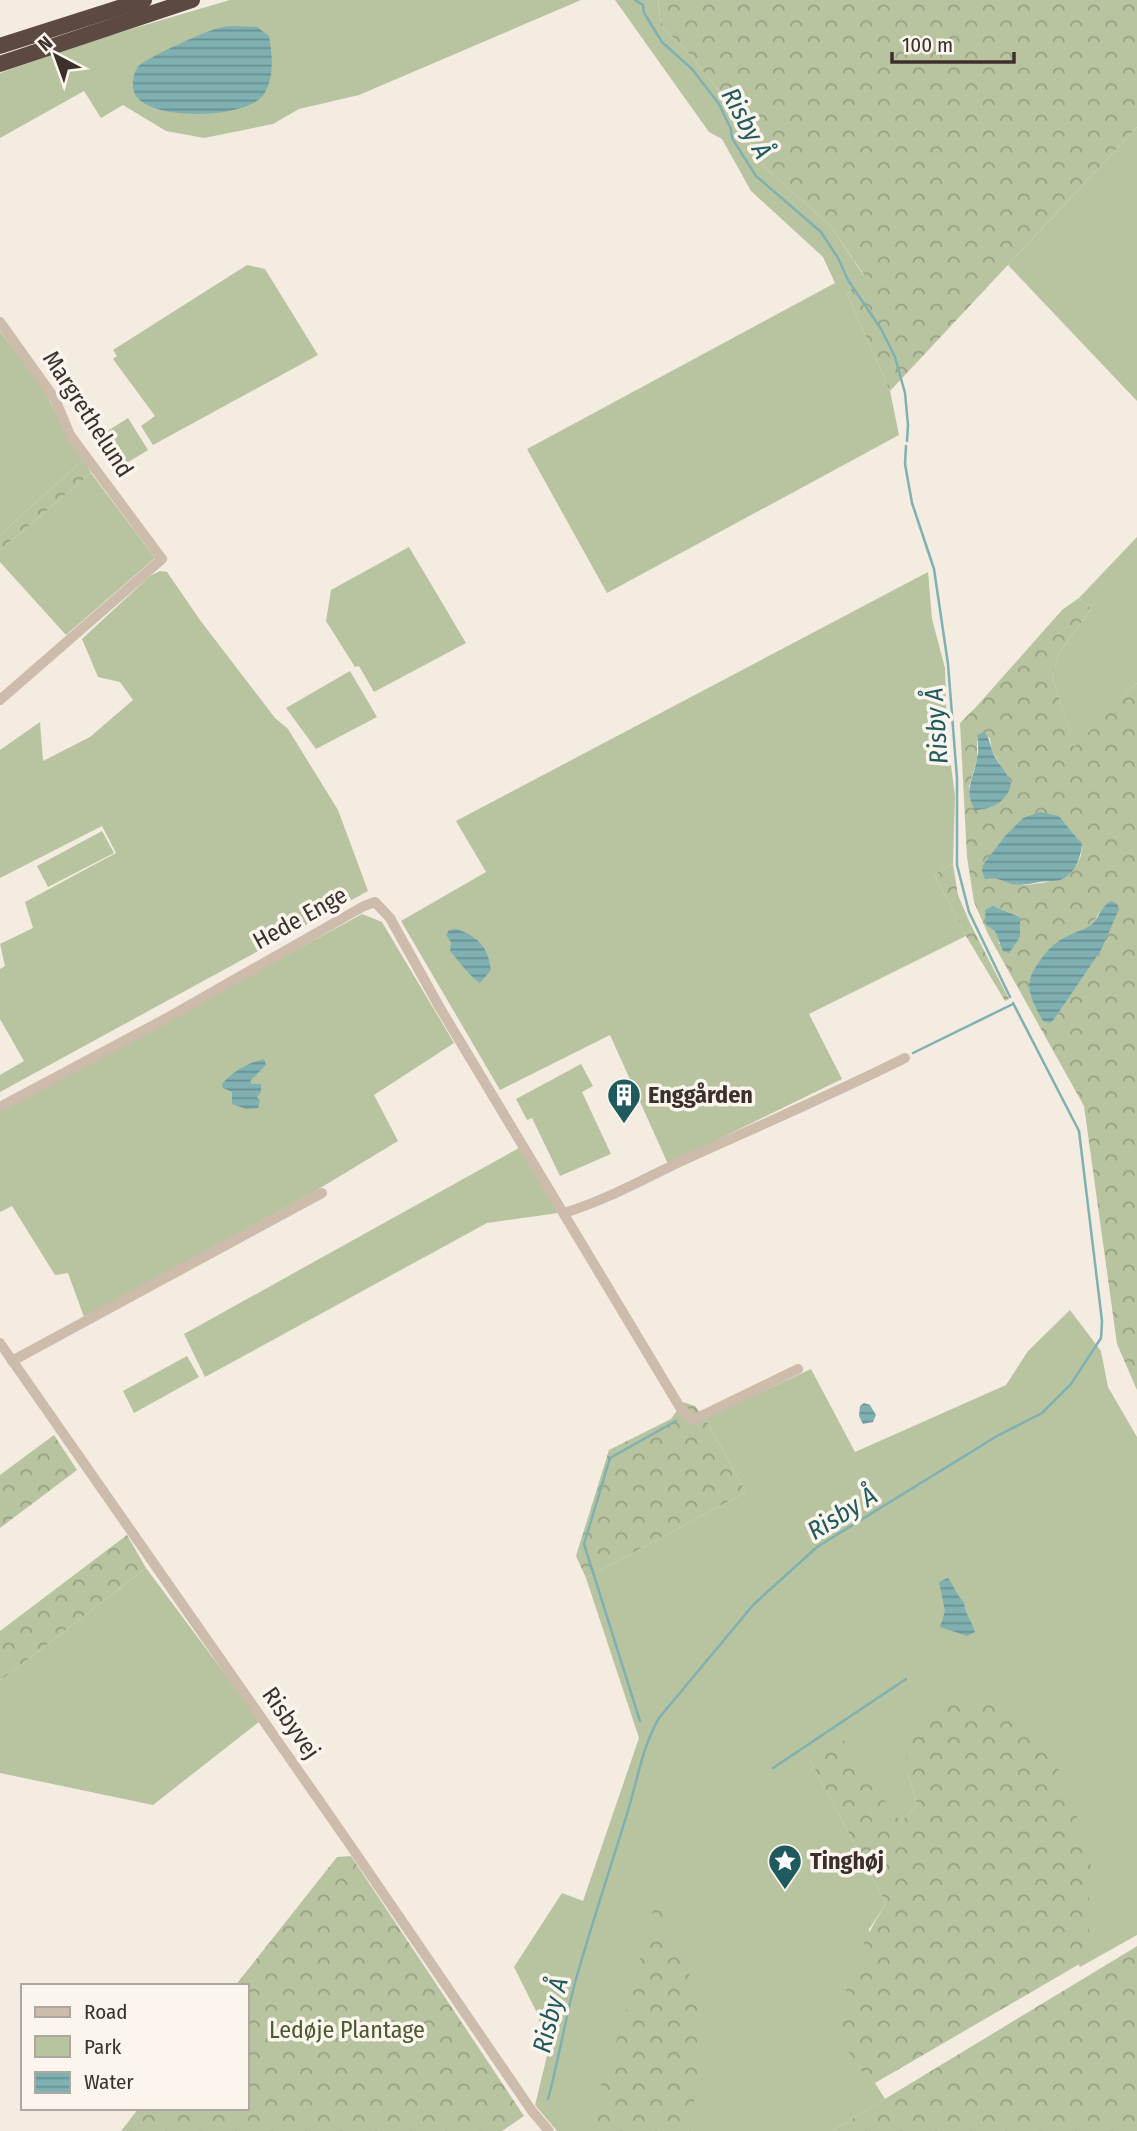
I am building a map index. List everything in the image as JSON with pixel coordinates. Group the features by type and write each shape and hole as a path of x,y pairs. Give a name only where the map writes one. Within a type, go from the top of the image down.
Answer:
{"highway":[{"path":"0,46 144,0"},
{"path":"0,64 192,0"}],"street":[{"name":"Margrethelund","path":"0,322 55,399 70,435 162,559 0,700"},
{"name":"Hede Enge","path":"0,1107 375,902 390,918 440,1008 681,1409 693,1420 798,1369"},
{"path":"564,1213 593,1204 840,1091 905,1058"},
{"path":"12,1361 322,1193"},
{"name":"Risbyvej","path":"0,1343 354,1850 532,2111 549,2131"}],"green space":[{"path":"230,0 581,0 359,95 299,109 273,124 204,138 166,131 123,105 101,118 84,91 0,138 0,73 97,39"},
{"path":"615,0 658,0 661,26 686,50 730,105 763,166 830,225 864,276 847,294 890,391 899,435 607,593 527,449 835,283 823,257 751,191 722,139 709,132"},
{"path":"658,0 1137,0 1137,127 890,391 847,294 864,275 830,225 763,166 730,105 686,50 661,26"},
{"path":"1137,127 1137,401 1008,265"},
{"path":"247,265 265,269 318,355 153,445 141,426 155,416 113,359 117,356 113,350"},
{"path":"0,331 46,393 60,422 84,459 0,535"},
{"path":"128,418 148,450 125,464 106,432"},
{"path":"84,459 91,473 0,550 0,535"},
{"path":"91,473 155,558 66,635 0,562 0,550"},
{"path":"1137,537 1137,683 1074,748 1052,675 1059,653 1091,609 1079,598"},
{"path":"409,547 466,643 374,692 359,666 355,667 326,621 331,590"},
{"path":"160,571 167,572 275,718 288,729 338,810 368,891 0,1092 0,1075 24,1061 0,1019 0,969 5,966 0,944 33,928 25,902 116,853 102,826 0,878 0,750 40,722 43,761 90,737 133,700 120,682 98,677 82,639 150,576"},
{"path":"928,572 932,619 945,668 947,736 955,796 953,864 934,874 966,936 809,1014 842,1079 668,1164 610,1035 500,1090 401,921 486,872 456,821"},
{"path":"1079,598 1091,609 1059,653 1052,675 1074,747 1137,683 1137,1390 1117,1344 1084,1106 989,936 974,902 967,857 960,723 1062,610","holes":["977,735 990,738 992,751 1011,783 997,802 988,808 975,810 969,787 977,759","1059,816 1082,844 1081,856 1075,867 1056,881 1026,885 1011,884 995,877","993,906 1020,917 1020,937 999,944","1100,911 1082,977 1055,1018 1043,1020 1030,994 1093,924"]},
{"path":"350,671 377,717 316,749 286,708"},
{"path":"102,831 114,853 48,887 37,866"},
{"path":"953,864 958,895 1009,999 1005,1001 966,936 934,874"},
{"path":"362,914 382,922 454,1043 374,1095 398,1141 312,1193 84,1317 68,1273 55,1275 12,1206 0,1212 0,1112"},
{"path":"581,1064 593,1086 582,1092 611,1154 560,1176 532,1118 527,1120 516,1099"},
{"path":"519,1148 558,1213 487,1223 205,1377 184,1334"},
{"path":"1070,1310 1101,1351 1108,1387 1137,1437 1137,1935 1080,1967 1049,1907 908,1773 917,1805 900,1823 875,1788 809,1758 886,1904 869,1929 868,2079 875,2083 885,2099 832,2131 557,2131 535,2105 548,2052 537,2013 514,1967 562,1893 583,1901 639,1738 586,1578 746,1492 705,1418 811,1369 855,1452 1006,1385 1028,1351"},
{"path":"187,1356 199,1377 134,1413 123,1391"},
{"path":"683,1402 695,1406 705,1418 746,1492 586,1578 576,1556 609,1450 671,1419"},
{"path":"54,1435 77,1470 0,1528 0,1475"},
{"path":"127,1535 146,1568 0,1681 0,1631"},
{"path":"146,1568 260,1721 153,1805 0,1773 0,1681"},
{"path":"957,1694 1013,1712 1063,1775 1091,1859 1088,1917 1091,1955 875,2083 868,2080 834,2031 861,1950 886,1904 809,1758 828,1737 843,1740 901,1822 917,1805 908,1773 905,1741 933,1702"},
{"name":"Ledøje Plantage","path":"351,1856 524,2116 502,2131 121,2131 137,2110 248,2110 248,1984 237,1984 337,1857"},
{"path":"654,1908 661,1911 669,1939 691,1977 703,2015 691,2131 590,2131 590,2118 624,2019"},
{"path":"1137,1946 1137,2131 832,2131 1134,1948"}],"water":[{"path":"257,27 269,36 272,65 264,94 254,102 220,112 178,113 144,103 135,94 133,85 137,68 151,58 219,28"},
{"path":"984,732 1011,783 1007,794 999,803 975,810 970,796 970,784 978,755 977,735"},
{"path":"1040,812 1059,816 1082,844 1078,862 1071,872 1061,879 1025,885 985,879 983,865 1005,836 1023,818"},
{"path":"1112,901 1119,909 1101,950 1055,1018 1050,1023 1043,1021 1030,991 1029,984 1034,970 1052,946 1091,925"},
{"path":"993,906 1020,917 1020,937 1009,953 1003,951 995,931 986,925 985,910"},
{"path":"457,929 476,939 487,955 491,970 480,983 450,951 451,942 446,935 449,930"},
{"path":"264,1059 266,1065 250,1081 252,1084 261,1084 261,1092 257,1097 260,1101 258,1108 246,1109 232,1104 232,1092 223,1088 222,1084 241,1068"},
{"path":"864,1403 870,1405 876,1415 873,1422 863,1424 859,1416 860,1406"},
{"path":"948,1578 964,1602 975,1632 967,1636 940,1627 945,1611 939,1582"}],"waterway":[{"path":"635,0 643,5"},
{"name":"Risby Å","path":"643,5 644,13 662,42 692,69 719,104 731,129 732,138 756,176 821,232 848,280 881,329 895,357 905,393 907,441"},
{"name":"Risby Å","path":"906,446 905,464 912,503 934,569 948,664 957,778 957,865 969,912 1010,997"},
{"name":"Risby Å","path":"548,2099 582,1958 644,1753 659,1718 754,1604 817,1547 997,1436 1042,1413 1071,1384 1101,1338 1102,1321 1079,1131 1013,1003"},
{"path":"913,1053 1013,1004"},
{"path":"640,1721 584,1544 610,1458 676,1421"},
{"path":"773,1768 906,1679"}],"place":[{"name":"Enggården","path":"624,1125"},
{"name":"Tinghøj","path":"785,1891"}]}
